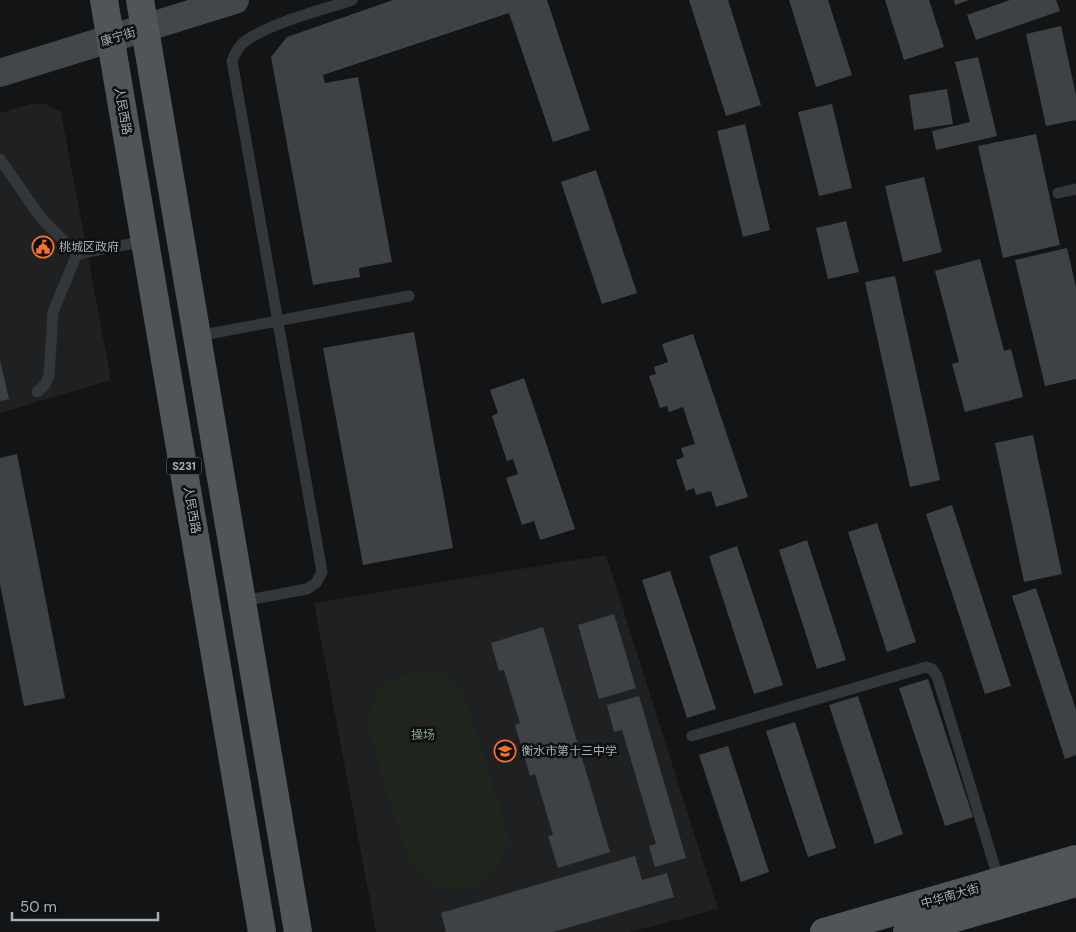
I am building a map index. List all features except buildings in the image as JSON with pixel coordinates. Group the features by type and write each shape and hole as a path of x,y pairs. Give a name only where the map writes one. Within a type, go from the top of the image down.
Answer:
{"main road":[{"name":"人民西路","path":"104,0 262,932"},
{"name":"S231","path":"140,0 298,932"},
{"name":"中华南大街","path":"824,932 1076,859"},
{"name":"中华南大街","path":"907,932 1076,883"}],"street":[{"name":"康宁街","path":"0,73 235,0"}],"lane":[{"path":"243,601 307,589 316,583 322,572 232,62 235,52 247,40 272,28 352,0"},
{"path":"0,159 41,218 77,254"},
{"path":"1058,193 1076,189"},
{"path":"77,254 146,241"},
{"path":"37,392 45,385 49,375 53,312 77,254"},
{"path":"198,336 408,296"},
{"path":"692,736 926,667 932,669 938,676 999,881"}],"shaded area":[{"name":"桃城区政府","path":"31,104 46,104 61,112 111,380 0,413 0,113"},
{"name":"衡水市第十三中学","path":"606,555 718,909 630,932 376,932 314,603"}],"green space":[{"name":"操场","path":"421,671 444,676 463,691 507,833 505,852 495,869 489,876 464,889 456,890 440,887 426,879 409,862 370,737 369,714 378,688 399,677"}],"place":[{"name":"桃城区政府","path":"43,247"},
{"name":"衡水市第十三中学","path":"505,751"}]}
